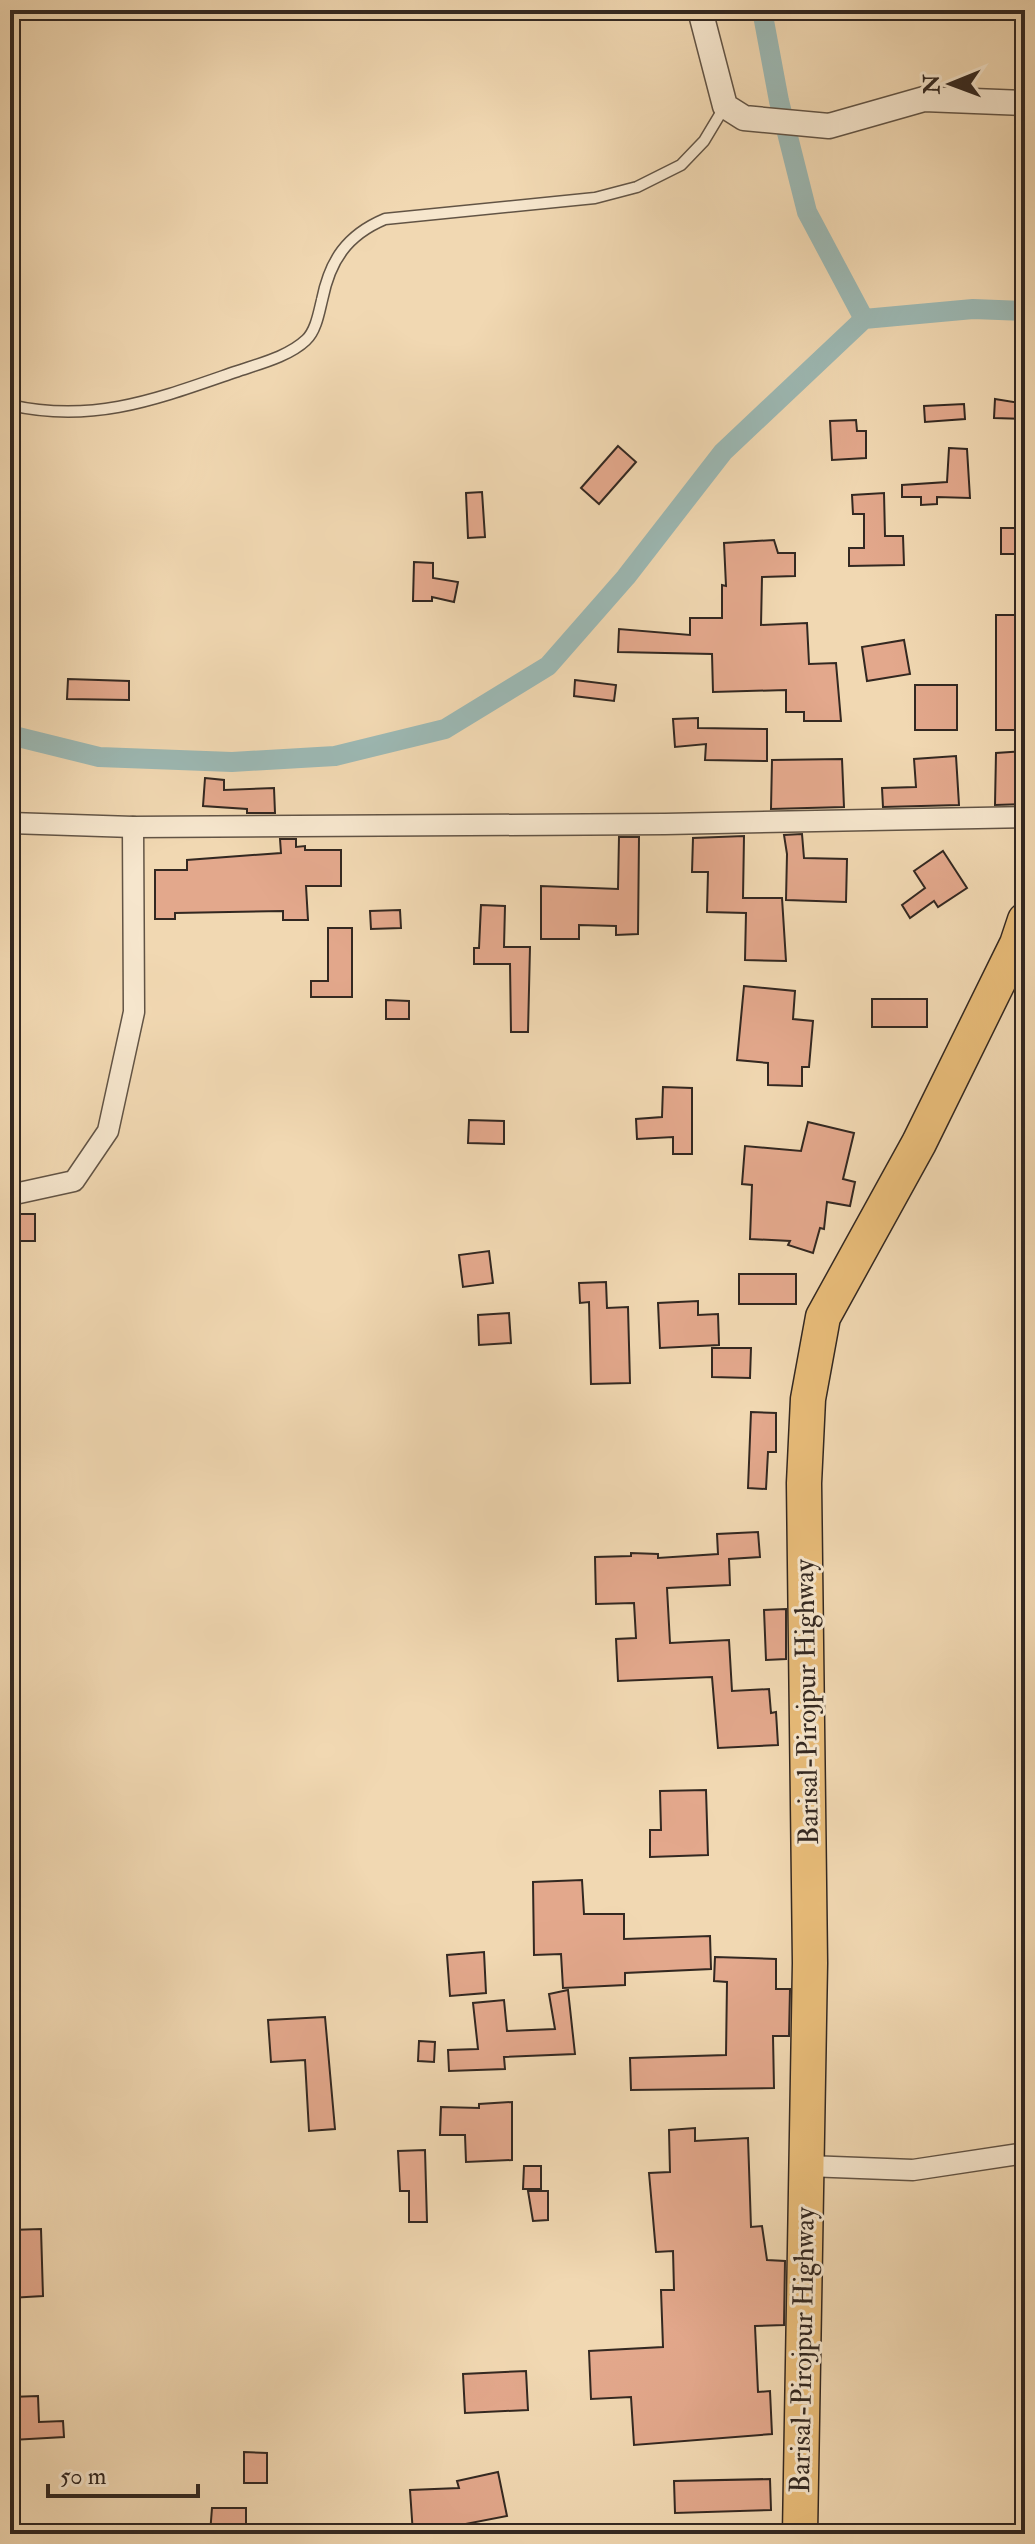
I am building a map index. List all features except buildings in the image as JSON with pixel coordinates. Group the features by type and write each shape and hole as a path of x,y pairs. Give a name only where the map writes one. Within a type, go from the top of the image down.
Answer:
{"highway":[{"name":"Barisal-Pirojpur Highway","path":"800,2534 810,1963 804,1483 808,1399 823,1317 919,1143 1017,944 1025,920"}],"street":[{"path":"700,10 735,112 829,126 924,99 1025,103"},
{"path":"10,823 133,827 665,824 1025,817"},
{"path":"10,1195 74,1181 108,1131 134,1012 133,827"},
{"path":"807,2166 913,2170 1025,2153"}],"lane":[{"path":"10,405 43,412 106,411 176,393 277,357 308,339 335,261 344,244 364,228 385,219 595,198 637,187 681,165 735,112"}],"waterway":[{"path":"762,10 779,101 807,212 864,319"},
{"path":"10,735 99,757 232,762 335,756 445,729 548,666 626,577 723,452 864,319 973,309 1025,311"}]}
